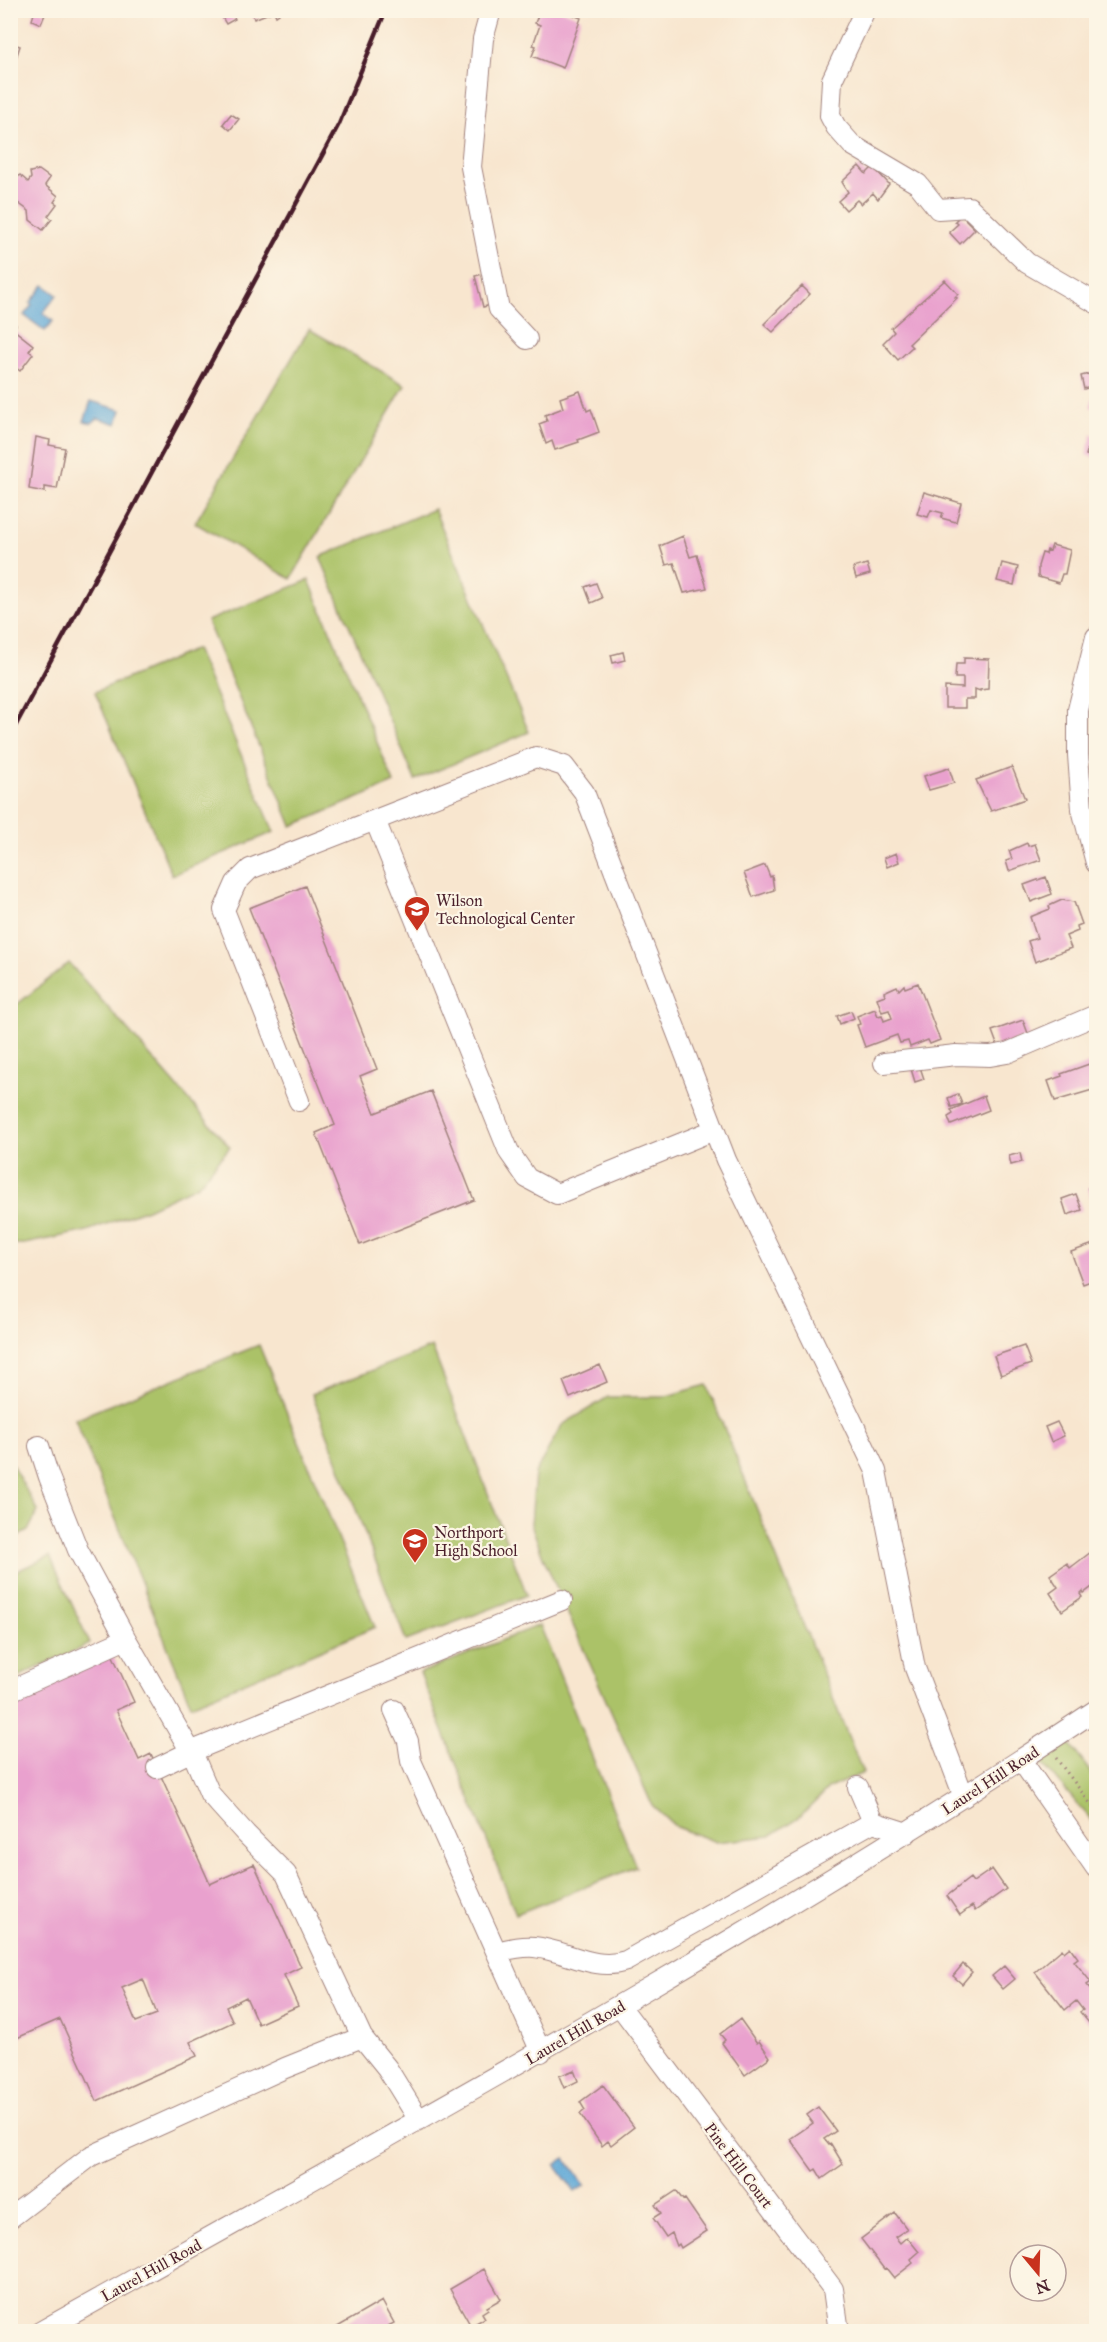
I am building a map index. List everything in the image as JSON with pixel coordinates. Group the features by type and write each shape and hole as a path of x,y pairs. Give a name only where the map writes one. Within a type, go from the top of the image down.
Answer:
{"street":[{"path":"491,10 483,39 471,167 499,309 527,339"},
{"path":"865,10 832,80 830,116 836,128 852,145 918,184 938,209 969,207 1027,263 1096,303"},
{"path":"1096,637 1078,710 1082,810 1096,863"},
{"path":"299,1101 224,910 236,883 250,869 536,757 564,766 584,792 731,1171 876,1471 915,1668 964,1797"},
{"path":"375,820 508,1152 527,1178 557,1194 714,1130"},
{"path":"884,1063 956,1055 990,1056 1007,1053 1096,1015"},
{"path":"39,1446 78,1550 190,1752 210,1794 286,1874 362,2037 387,2068 419,2120"},
{"path":"157,1768 190,1752 562,1600"},
{"path":"10,1691 126,1639"},
{"path":"394,1710 408,1741 411,1761 541,2052"},
{"name":"Laurel Hill Road","path":"40,2331 620,2006 907,1833 1096,1710"},
{"path":"1021,1760 1096,1868"},
{"path":"858,1787 873,1822"},
{"path":"497,1952 514,1947 536,1947 595,1964 613,1966 626,1961 873,1822 907,1833"},
{"name":"Pine Hill Court","path":"620,2006 832,2289 840,2331"},
{"path":"10,2218 91,2156 285,2068 362,2037"}],"path":[{"path":"1045,1744 1096,1811"}],"green space":[{"path":"309,329 405,385 291,579 195,523"},
{"path":"434,509 529,732 415,780 320,557"},
{"path":"309,580 394,783 292,826 207,621"},
{"path":"196,649 274,832 172,875 95,692"},
{"path":"69,963 230,1147 198,1185 147,1209 87,1231 24,1244 11,1244 11,1009"},
{"path":"259,1345 375,1627 191,1705 75,1419"},
{"path":"432,1347 527,1595 406,1641 312,1394"},
{"path":"707,1385 863,1773 829,1788 801,1816 770,1836 716,1842 676,1827 652,1805 543,1557 531,1524 535,1473 562,1425 608,1397 663,1397"},
{"path":"10,1461 38,1511 28,1531 11,1540"},
{"path":"50,1556 90,1644 11,1680 10,1574"},
{"path":"540,1625 636,1867 516,1914 420,1673"},
{"path":"1062,1733 1096,1780 1096,1825 1032,1752"}],"water":[{"path":"44,285 57,295 43,313 53,321 45,331 24,315"},
{"path":"91,401 121,410 117,424 98,418 92,423 84,421"},
{"path":"565,2158 585,2185 575,2192 555,2165"}],"building":[{"path":"35,10 46,12 41,24 32,20"},
{"path":"218,10 230,10 235,19 226,24"},
{"path":"257,10 277,10 279,14 276,16 274,11 254,19 252,13"},
{"path":"540,10 561,10 581,18 563,68 532,56 540,25 535,23"},
{"path":"10,43 20,46 16,58 10,56"},
{"path":"231,114 239,119 230,130 223,124"},
{"path":"859,166 866,174 873,167 889,184 878,199 873,193 861,204 857,200 846,210 838,201 848,192 842,182"},
{"path":"39,170 50,178 45,185 58,196 54,202 57,204 48,216 52,219 43,230 30,220 29,211 18,203 14,209 10,207 10,185 20,175 28,182 31,178 30,172"},
{"path":"961,215 975,229 960,244 949,232 958,224 955,221"},
{"path":"483,274 491,305 483,307 475,276"},
{"path":"945,280 958,294 955,297 957,298 909,344 912,347 898,360 883,343 894,332 891,328"},
{"path":"802,286 810,294 773,332 764,324"},
{"path":"10,321 16,325 13,329 33,345 29,351 33,354 20,371 10,363"},
{"path":"1096,372 1096,385 1084,389 1081,376"},
{"path":"1096,388 1096,409 1090,407"},
{"path":"580,391 587,411 591,409 599,432 555,450 552,441 546,444 539,424 547,421 545,415 563,408 560,398"},
{"path":"1092,434 1096,436 1096,458 1086,455"},
{"path":"36,437 50,440 49,445 65,448 57,489 45,487 45,492 29,489"},
{"path":"924,492 961,503 956,522 941,518 943,513 931,510 928,517 917,514"},
{"path":"683,536 690,557 697,555 707,588 684,593 674,563 666,565 660,546"},
{"path":"1052,545 1070,550 1065,574 1062,574 1059,583 1038,577 1038,566 1042,553 1046,554 1047,550 1050,551"},
{"path":"1002,563 1018,567 1014,585 997,581"},
{"path":"867,564 870,574 856,578 853,568"},
{"path":"596,583 602,598 591,603 585,587"},
{"path":"623,652 625,660 613,663 611,655"},
{"path":"964,658 989,659 988,689 980,691 975,689 975,699 965,699 965,708 945,708 945,687 963,688 963,678 955,678 956,664 964,664"},
{"path":"1012,767 1025,799 991,811 976,780"},
{"path":"949,768 954,783 929,790 924,776"},
{"path":"1027,843 1028,846 1035,844 1041,860 1009,871 1006,861 1012,859 1009,851"},
{"path":"896,853 899,862 887,867 884,858"},
{"path":"765,865 770,877 772,876 774,890 753,897 744,873"},
{"path":"1046,877 1052,894 1031,902 1024,885"},
{"path":"305,886 377,1069 360,1076 375,1113 431,1091 474,1200 360,1245 316,1133 335,1125 249,908"},
{"path":"1062,900 1074,902 1082,924 1077,926 1078,931 1066,936 1071,948 1035,962 1028,941 1037,938 1030,917 1050,909 1049,906"},
{"path":"918,983 940,1040 930,1044 928,1040 910,1047 908,1041 900,1043 897,1035 865,1047 857,1025 860,1024 857,1016 875,1009 878,1016 882,1015 884,1021 892,1018 889,1010 882,1012 877,998 897,986 899,990 904,985 905,988"},
{"path":"851,1011 854,1018 840,1024 837,1016"},
{"path":"1023,1020 1029,1036 998,1047 992,1031"},
{"path":"1092,1063 1096,1071 1096,1089 1055,1101 1048,1081"},
{"path":"920,1067 924,1079 915,1082 911,1069"},
{"path":"958,1094 962,1104 951,1107 948,1098"},
{"path":"984,1096 989,1110 951,1125 948,1117 953,1114 951,1110"},
{"path":"1020,1153 1022,1162 1011,1165 1009,1156"},
{"path":"1096,1185 1096,1203 1093,1204 1088,1188"},
{"path":"1076,1194 1082,1210 1067,1215 1062,1199"},
{"path":"1096,1243 1096,1279 1083,1284 1071,1252"},
{"path":"1024,1346 1031,1364 1001,1375 994,1356"},
{"path":"600,1365 607,1382 570,1398 563,1381"},
{"path":"1057,1422 1064,1436 1051,1442 1045,1427"},
{"path":"1091,1552 1096,1560 1096,1584 1084,1593 1083,1591 1080,1594 1082,1597 1062,1611 1050,1593 1058,1587 1050,1575 1067,1563 1070,1568"},
{"path":"112,1654 134,1702 116,1710 139,1760 151,1754 210,1884 254,1864 301,1967 284,1975 298,2006 258,2024 246,1997 226,2007 233,2022 190,2042 197,2056 97,2101 60,2019 10,2041 10,1700","holes":["143,1979 157,2014 136,2022 122,1988"]},
{"path":"992,1869 1006,1889 975,1911 972,1906 960,1915 947,1896 970,1878 973,1882"},
{"path":"1070,1947 1078,1958 1074,1961 1091,1982 1087,1985 1096,1996 1096,2016 1089,2023 1080,2012 1083,2010 1076,2001 1065,2010 1035,1972 1062,1949 1064,1952"},
{"path":"963,1964 972,1972 962,1984 953,1976"},
{"path":"1004,1966 1015,1979 1003,1989 992,1976"},
{"path":"740,2019 770,2057 745,2075 722,2043 725,2040 720,2034"},
{"path":"574,2070 578,2081 564,2088 559,2076"},
{"path":"603,2085 634,2127 611,2145 608,2141 602,2146 580,2114 585,2110 580,2102"},
{"path":"818,2107 836,2131 824,2139 829,2145 831,2144 843,2164 822,2179 816,2169 813,2171 790,2139 813,2123 807,2115"},
{"path":"676,2191 683,2200 685,2199 707,2231 681,2248 679,2244 677,2246 672,2233 666,2237 653,2218 661,2213 655,2205"},
{"path":"895,2213 907,2229 895,2237 900,2243 907,2237 919,2252 911,2259 913,2263 894,2278 886,2268 884,2269 861,2239"},
{"path":"484,2269 501,2299 487,2307 488,2309 482,2313 485,2318 471,2326 450,2289"},
{"path":"382,2301 394,2323 386,2327 389,2332 336,2332 334,2329"}],"railway":[{"path":"10,736 339,124 386,10"}],"place":[{"name":"Wilson Technological Center","path":"417,932"},
{"name":"Northport High School","path":"415,1564"}]}
